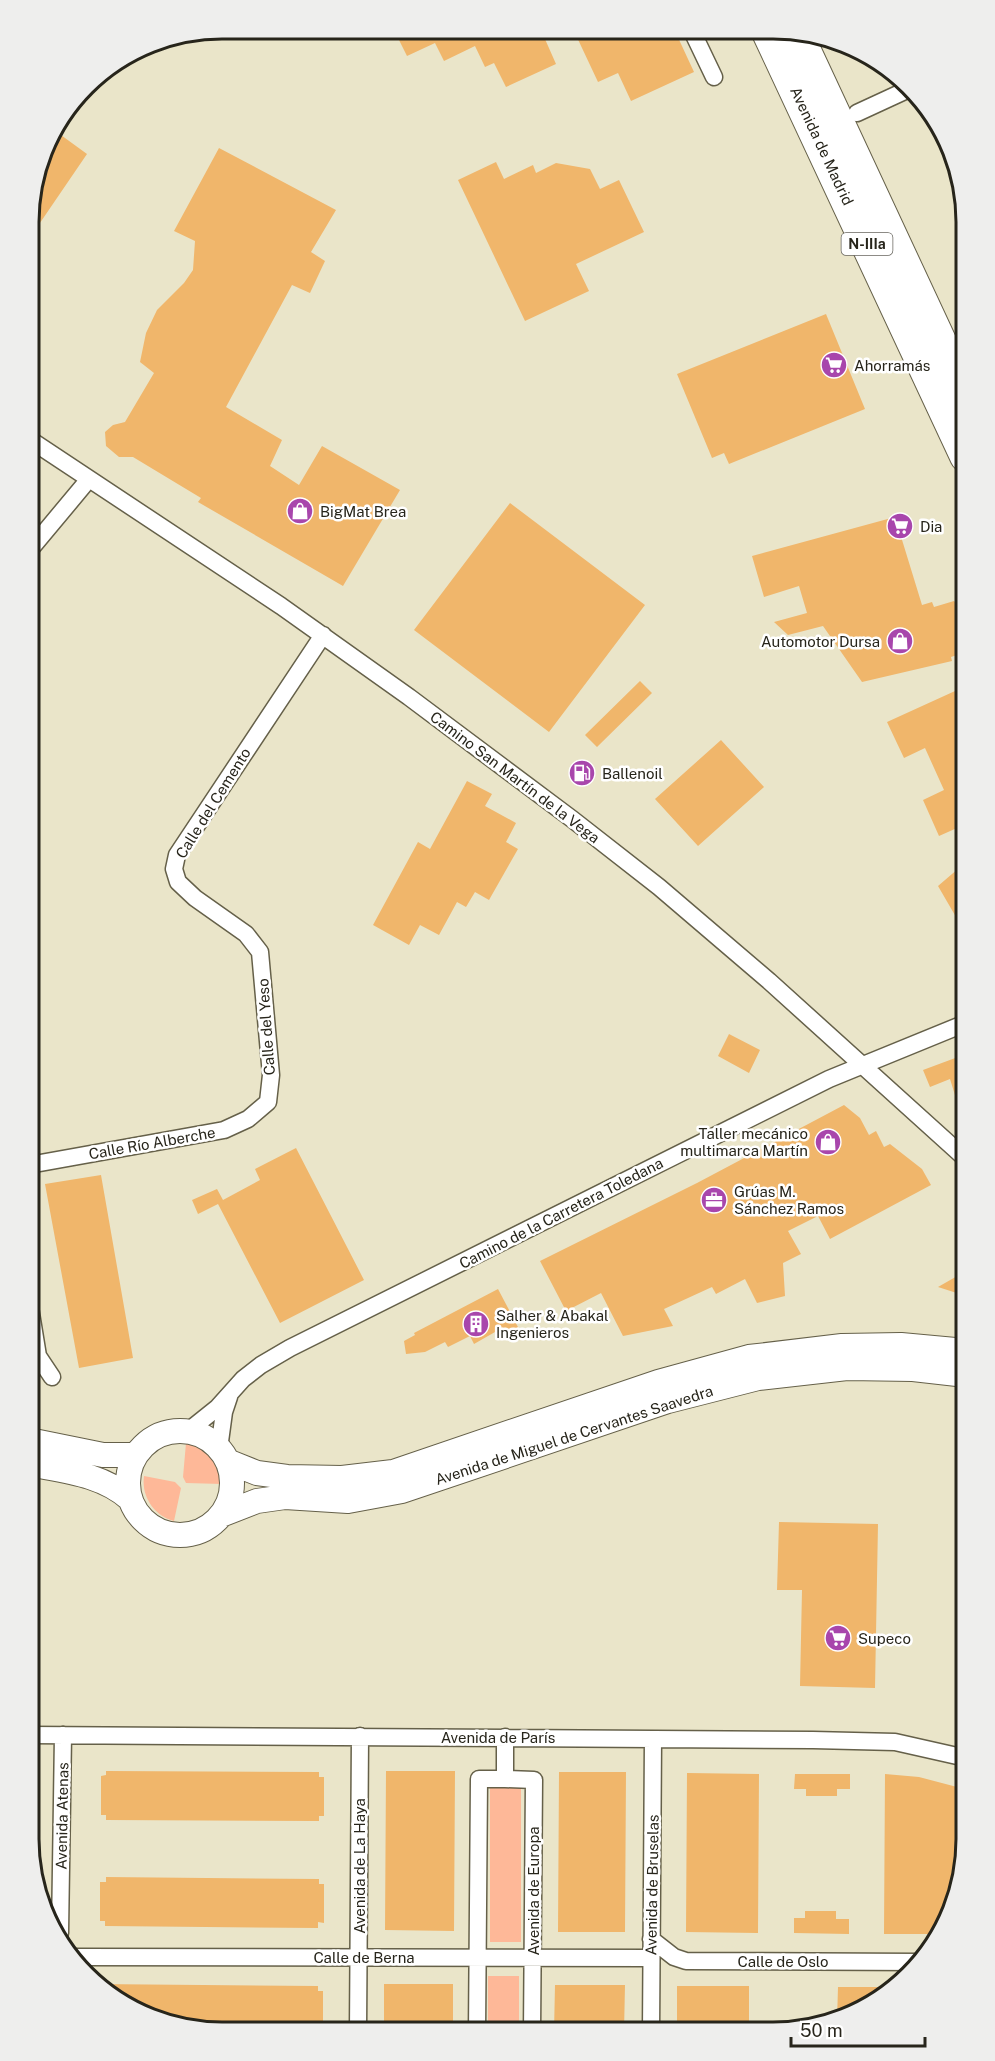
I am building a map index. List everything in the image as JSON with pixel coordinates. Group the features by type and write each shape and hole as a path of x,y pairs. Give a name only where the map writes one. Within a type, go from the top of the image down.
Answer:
{"highway":[{"name":"Avenida de Madrid","path":"771,39 956,435"},
{"name":"Avenida de Madrid","path":"801,42 956,376"}],"main road":[{"name":"Avenida de Miguel de Cervantes Saavedra","path":"223,1455 257,1473 287,1477 342,1478 393,1472 658,1382 749,1357 842,1347 902,1345 956,1350"},
{"name":"Avenida de Miguel de Cervantes Saavedra","path":"221,1515 257,1501 285,1497 348,1500 402,1491 668,1401 758,1378 847,1368 913,1369 956,1373"},
{"path":"39,1466 101,1480 118,1488 130,1499 144,1521 154,1529 179,1536 209,1527 221,1515 230,1498 232,1479 223,1455 206,1438 187,1432 166,1433 148,1441 136,1455 129,1474 130,1499"},
{"path":"39,1442 103,1455 136,1455"}],"street":[{"path":"695,39 714,77"},
{"path":"857,112 901,92"},
{"name":"Camino San Martín de la Vega","path":"39,446 323,635 572,819 658,887 769,981 956,1150"},
{"path":"39,539 89,479"},
{"name":"Calle del Cemento","path":"260,952 246,934 195,898 178,882 174,869 177,855 323,635"},
{"name":"Calle del Yeso","path":"260,952 271,1076 268,1102"},
{"name":"Camino de la Carretera Toledana","path":"187,1432 217,1408 231,1391 261,1365 290,1348 829,1079 956,1027"},
{"name":"Calle Río Alberche","path":"39,1163 224,1130 248,1119 268,1102"},
{"path":"39,1358 52,1377"},
{"path":"223,1455 224,1412 231,1391"},
{"name":"Avenida de París","path":"39,1735 505,1737 895,1742 956,1756"},
{"name":"Avenida Atenas","path":"60,1924 63,1735"},
{"name":"Avenida de La Haya","path":"358,2022 360,1736"},
{"path":"505,1737 505,1779"},
{"name":"Avenida de Bruselas","path":"651,2022 653,1739"},
{"name":"Avenida de Europa","path":"477,2022 479,1779 534,1780 532,2022"},
{"name":"Calle de Oslo","path":"651,1939 674,1957 686,1961 908,1962"},
{"name":"Calle de Berna","path":"83,1957 651,1958"}],"shaded area":[{"path":"186,1443 206,1452 214,1463 222,1484 186,1483 183,1477"},
{"path":"144,1476 175,1482 181,1488 174,1521 160,1515 150,1504 145,1491"},
{"path":"490,1787 521,1787 521,1942 490,1942"},
{"path":"488,1976 519,1976 519,2022 488,2022"}],"building":[{"path":"398,39 545,39 556,64 506,87 494,63 485,67 475,46 444,61 435,43 407,56"},
{"path":"578,39 679,39 694,72 631,101 618,73 598,82"},
{"path":"61,135 87,154 39,224 45,175"},
{"path":"219,148 336,210 311,252 325,261 310,293 292,285 226,407 282,440 270,466 299,485 322,446 400,490 343,586 198,502 201,498 133,457 119,457 106,446 105,432 113,425 125,422 154,373 140,362 146,333 157,310 184,283 193,270 195,241 174,231"},
{"path":"496,162 504,179 533,165 536,173 556,163 590,169 600,189 619,180 644,232 576,264 589,291 525,321 458,180"},
{"path":"826,314 865,409 729,464 724,453 712,458 677,374"},
{"path":"510,503 645,605 549,732 414,630"},
{"path":"895,517 922,605 932,602 934,607 954,601 956,603 956,655 951,657 952,661 862,682 823,626 788,635 774,622 807,613 799,586 764,597 752,556"},
{"path":"640,681 652,693 597,747 585,735"},
{"path":"956,691 956,828 939,836 923,800 944,790 925,748 904,758 887,722"},
{"path":"721,740 764,787 698,846 655,799"},
{"path":"467,781 492,794 485,806 516,823 506,842 518,849 489,900 475,892 466,907 457,902 439,935 420,925 409,945 373,925 418,842 430,849"},
{"path":"956,871 956,917 938,886"},
{"path":"729,1034 760,1050 749,1073 718,1056"},
{"path":"956,1058 956,1098 950,1079 930,1087 923,1070"},
{"path":"844,1105 860,1118 869,1135 876,1131 884,1147 890,1144 922,1169 931,1185 830,1239 818,1216 788,1231 801,1254 783,1263 785,1296 757,1303 745,1279 716,1294 712,1287 664,1309 673,1326 623,1336 601,1293 566,1311 540,1261 697,1183"},
{"path":"296,1148 364,1280 280,1323 218,1204 198,1214 192,1200 217,1189 223,1200 260,1180 255,1169"},
{"path":"101,1175 133,1358 79,1368 45,1184"},
{"path":"956,1277 956,1293 938,1287"},
{"name":"Salher & Abakal Ingenieros","path":"498,1289 519,1329 499,1339 495,1332 474,1344 470,1336 448,1347 445,1342 425,1352 406,1354 404,1341 415,1335 414,1333"},
{"name":"Supeco","path":"779,1522 878,1524 875,1688 800,1686 802,1590 777,1590"},
{"path":"106,1771 319,1772 319,1777 324,1777 324,1816 319,1816 319,1821 106,1820 106,1815 101,1815 101,1776 106,1775"},
{"path":"386,1771 455,1771 454,1931 385,1930"},
{"path":"559,1772 626,1772 625,1932 558,1932"},
{"path":"687,1773 759,1774 758,1933 686,1932"},
{"path":"795,1774 850,1774 850,1789 837,1789 837,1796 806,1796 806,1789 794,1789"},
{"path":"885,1774 919,1777 956,1787 956,1851 946,1898 937,1920 928,1934 884,1934"},
{"path":"106,1877 319,1879 319,1884 324,1884 324,1923 318,1922 318,1928 105,1926 105,1921 100,1921 100,1882 106,1882"},
{"path":"805,1911 836,1911 836,1919 849,1919 849,1934 794,1933 794,1918 805,1918"},
{"path":"112,1984 318,1986 318,1991 323,1991 323,2022 222,2022 175,2016 152,2008"},
{"path":"384,1984 453,1984 453,2022 384,2022"},
{"path":"555,1985 625,1985 624,2022 554,2022"},
{"path":"677,1986 749,1986 749,2022 677,2022"},
{"path":"838,1987 879,1987 854,2003 837,2010"}],"place":[{"name":"Ahorramás","path":"834,365"},
{"name":"BigMat Brea","path":"300,511"},
{"name":"Dia","path":"900,526"},
{"name":"Automotor Dursa","path":"900,641"},
{"name":"Ballenoil","path":"582,773"},
{"name":"Taller mecánico multimarca Martín","path":"828,1142"},
{"name":"Grúas M. Sánchez Ramos","path":"714,1200"},
{"name":"Salher & Abakal Ingenieros","path":"476,1324"},
{"name":"Supeco","path":"838,1638"}]}
